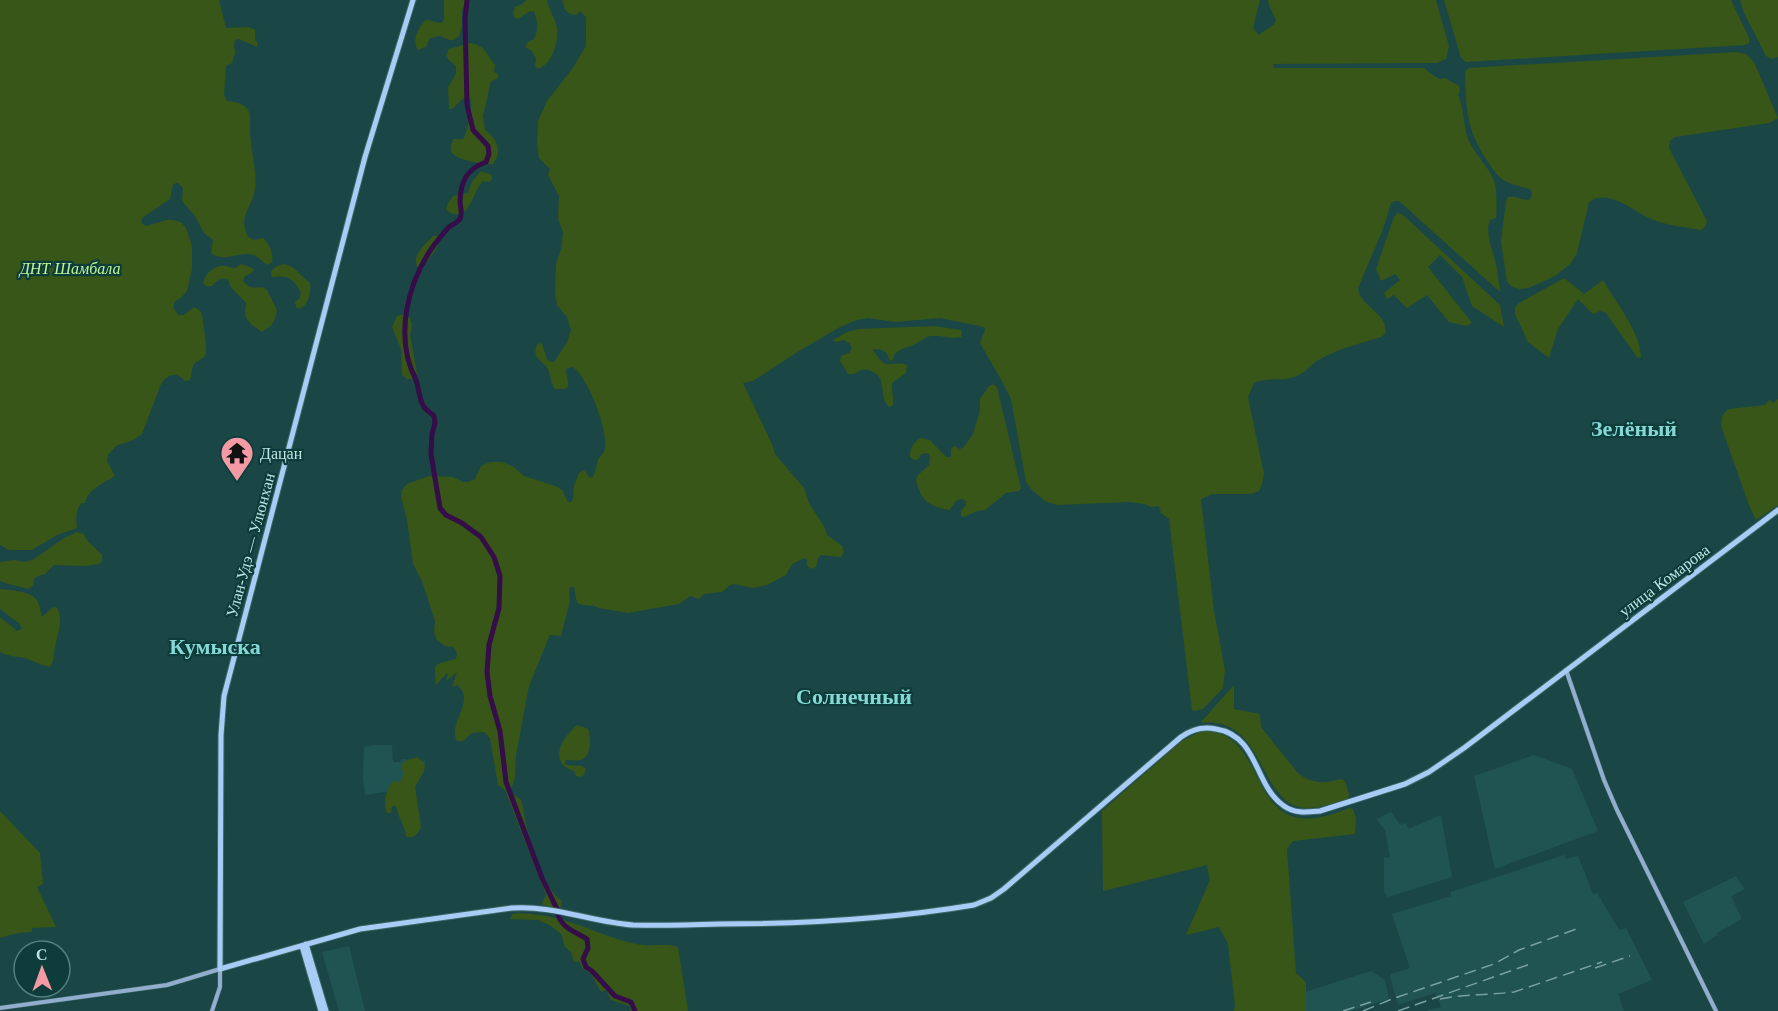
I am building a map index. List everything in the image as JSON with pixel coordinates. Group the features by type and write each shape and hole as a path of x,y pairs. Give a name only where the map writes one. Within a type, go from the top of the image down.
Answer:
{"main road":[{"name":"Улан-Удэ — Улюнхан","path":"220,969 221,735 224,696 365,157 413,0"},
{"name":"улица Комарова","path":"220,969 360,928 512,908 537,909 618,923 644,925 799,924 974,905 991,898 1004,889 1181,737 1193,730 1219,729 1236,736 1249,751 1278,801 1286,808 1295,811 1306,813 1320,811 1406,784 1429,772 1778,510"},
{"path":"1566,670 1604,780 1617,810 1716,1011"},
{"path":"304,945 321,1011"},
{"path":"304,945 326,1011"},
{"path":"0,1008 167,985 220,969 220,987 212,1011"}],"shaded area":[{"path":"392,745 393,762 400,762 402,759 425,761 424,771 415,787 365,795 364,747"},
{"path":"1534,755 1572,769 1598,831 1495,869 1474,776"},
{"path":"1391,812 1400,825 1406,823 1408,829 1441,815 1452,877 1388,897 1384,891 1384,858 1390,857 1385,830 1376,819"},
{"path":"1564,855 1566,859 1578,856 1593,894 1597,893 1619,930 1626,928 1652,980 1618,994 1624,1011 1426,1011 1441,1007 1435,993 1398,1005 1390,977 1391,974 1410,968 1392,914 1451,896 1451,892"},
{"path":"1736,876 1745,889 1731,896 1742,919 1717,933 1704,944 1683,902"},
{"path":"349,946 365,1011 339,1011 322,952"},
{"path":"1371,971 1385,980 1389,999 1351,1011 1306,1011 1305,992"}],"green space":[{"name":"ДНТ Шамбала","path":"0,0 219,0 226,28 249,27 255,30 257,47 239,39 235,40 232,63 226,66 224,95 227,101 241,104 249,112 255,189 245,217 245,229 248,237 254,240 263,238 272,256 272,262 268,265 250,254 222,257 211,253 213,240 204,233 195,216 182,201 183,188 178,183 173,184 170,199 142,218 141,223 146,226 173,220 181,222 186,228 192,246 192,269 187,291 175,301 173,307 178,315 184,315 194,307 201,312 206,354 194,364 190,380 185,381 172,375 161,384 142,434 116,446 108,455 107,461 115,476 92,491 85,503 78,508 77,528 57,535 32,550 9,550 0,545"},
{"path":"444,0 468,0 462,10 462,27 459,36 454,40 440,36 430,38 426,47 418,50 415,42 421,25 427,19 442,23"},
{"path":"526,0 547,0 557,28 557,39 553,52 547,63 537,69 536,58 531,50 525,47 534,39 537,32 534,12 530,11 518,19 514,17 513,12 515,7"},
{"path":"562,0 1260,0 1253,28 1259,35 1276,22 1268,0 1436,0 1449,46 1446,59 1437,63 1273,64 1274,68 1424,68 1440,79 1445,78 1459,86 1458,95 1467,136 1495,185 1496,218 1490,220 1488,227 1500,292 1399,201 1395,201 1391,203 1383,229 1358,288 1360,295 1383,321 1385,334 1329,354 1296,376 1254,383 1248,397 1264,474 1259,491 1251,494 1213,494 1201,499 1214,611 1225,670 1223,688 1203,709 1194,711 1192,710 1169,519 1161,513 1159,506 1151,507 1129,502 1057,505 1045,501 1032,490 1026,482 1011,399 980,343 984,327 940,318 895,322 867,318 857,320 840,327 799,351 753,381 743,383 775,454 804,488 809,503 827,535 842,546 844,552 841,557 821,555 816,567 810,569 804,558 792,564 786,575 767,585 753,588 730,585 722,592 704,594 699,599 690,596 679,604 628,613 577,603 574,587 570,587 570,601 561,636 550,635 529,686 516,755 515,778 511,789 512,793 521,800 529,837 544,878 562,901 561,907 557,908 543,905 546,895 505,790 498,785 490,738 484,732 472,733 463,741 457,741 456,727 464,698 457,685 452,687 457,672 446,681 447,673 436,685 437,665 456,659 457,653 453,647 445,646 437,640 434,633 435,621 422,581 413,564 401,496 407,484 429,476 453,477 468,482 475,479 481,466 490,462 502,462 514,467 524,476 558,487 568,502 571,502 579,473 583,470 592,478 598,460 605,450 603,429 596,404 579,373 573,367 566,369 568,387 555,389 548,369 535,352 538,343 542,344 547,359 554,362 567,342 571,330 567,317 557,305 555,293 556,264 563,232 558,219 559,196 548,175 550,169 539,158 537,143 538,121 547,101 572,69 586,46 586,17 580,11 576,15 568,12"},
{"path":"1444,0 1731,0 1749,38 1749,43 1466,62 1461,58"},
{"path":"1740,0 1778,0 1778,57 1772,59 1766,56 1744,13"},
{"path":"470,43 483,49 495,65 494,72 499,75 497,79 491,81 483,116 485,130 493,137 498,150 493,164 464,160 451,152 454,139 463,139 465,135 471,100 467,97 462,99 452,109 449,109 448,87 456,74 456,66 446,55 449,49"},
{"path":"1736,52 1746,54 1754,62 1778,118 1769,123 1675,137 1670,141 1669,148 1707,221 1705,227 1701,230 1666,224 1647,217 1622,203 1597,198 1589,202 1577,253 1570,264 1555,276 1529,288 1519,289 1511,286 1507,281 1501,241 1506,201 1508,197 1529,200 1532,193 1530,189 1504,181 1481,150 1471,129 1465,71 1469,68"},
{"path":"481,171 492,175 492,179 489,182 483,181 466,210 462,214 453,214 446,210 453,196 468,193 472,182"},
{"path":"1397,213 1402,214 1500,305 1504,327 1472,306 1462,277 1440,255 1428,267 1472,323 1467,326 1449,322 1427,295 1407,308 1394,295 1387,299 1384,293 1400,280 1395,274 1381,281 1376,269"},
{"path":"433,236 438,236 440,240 435,251 422,268 417,267 418,254"},
{"path":"241,264 254,269 252,273 245,276 243,281 250,287 263,287 267,290 277,310 271,326 262,332 247,319 246,303 230,286 228,279 223,278 212,286 206,286 203,283 214,268 222,266 235,268"},
{"path":"283,264 295,269 310,283 309,298 300,309 296,307 295,302 301,293 296,284 286,277 272,277 272,270"},
{"path":"1564,278 1584,294 1603,280 1627,317 1637,338 1641,357 1637,357 1606,313 1600,311 1593,314 1578,299 1558,329 1549,358 1528,342 1515,314 1515,308 1519,303"},
{"path":"405,314 410,318 412,325 410,335 417,373 413,379 407,379 402,375 401,349 392,327 397,316"},
{"path":"934,326 961,330 961,337 927,337 900,350 890,361 883,350 873,350 885,363 899,363 907,366 906,373 892,383 893,405 889,407 884,398 878,375 865,370 848,374 840,361 841,356 849,353 852,348 844,340 836,342 833,340 858,329"},
{"path":"993,384 997,387 1021,488 1019,491 1006,493 985,510 964,517 961,516 961,511 966,501 962,499 957,500 949,510 936,507 923,498 916,480 929,465 930,457 928,453 921,454 919,459 914,460 910,457 910,451 913,444 920,438 930,440 946,457 951,457 951,449 954,446 960,449 964,447 973,434 980,411 980,399"},
{"path":"1778,399 1778,505 1756,520 1722,429 1721,420 1729,409 1765,405 1769,400 1773,403"},
{"path":"77,532 84,534 102,555 102,561 99,564 54,565 45,574 34,579 29,589 0,581 0,562 14,560 25,562 34,559 64,538"},
{"path":"0,589 32,595 38,602 42,617 53,607 57,608 60,617 59,628 50,667 0,652 0,617 17,631 22,629 20,624 0,609"},
{"path":"1234,685 1234,709 1260,714 1261,727 1297,772 1307,779 1318,782 1341,779 1345,781 1349,794 1348,799 1311,808 1289,803 1276,790 1256,755 1240,734 1230,727 1217,723 1201,722"},
{"path":"577,725 588,729 589,751 581,760 566,760 565,763 586,769 584,775 580,777 561,762 559,756 566,736"},
{"path":"1208,731 1226,737 1240,748 1267,795 1278,808 1293,817 1314,818 1353,809 1356,819 1355,834 1293,841 1287,849 1296,973 1306,982 1306,1011 1234,1011 1228,944 1219,927 1186,935 1210,880 1207,865 1103,891 1102,811 1182,741 1200,732"},
{"path":"417,757 425,766 415,787 421,827 411,838 406,836 396,806 392,806 391,813 387,813 385,802 391,783 402,780 401,766 405,761"},
{"path":"0,811 40,853 43,884 37,887 56,927 32,928 32,932 0,938"},
{"path":"520,913 560,919 636,944 678,947 688,1011 631,1011 629,1006 611,1000 606,990 601,992 591,974 582,968 579,961 574,962 571,952 565,947 561,934 538,920 510,919 512,914"}],"waterway":[{"path":"467,0 465,19 467,105 473,130 488,146 489,154 486,162 474,168 466,176 460,201 460,219 449,227 434,245 417,276 407,311 406,346 422,404 434,416 431,454 440,508 446,515 481,537 494,557 500,576 499,608 489,645 487,672 490,696 500,731 506,782 542,878 557,909"},
{"path":"558,915 566,927 587,939 588,948 583,959 586,967 615,996 631,1002 635,1011"}],"railway":[{"path":"1363,1011 1494,964 1519,950 1579,928"},
{"path":"1595,968 1630,956"},
{"path":"1440,999 1514,992 1602,962"},
{"path":"1398,1011 1533,963"},
{"path":"1343,1011 1371,1002"}],"place":[{"name":"Дацан","path":"237,482"}],"district":[{"name":"Зелёный","path":"1634,428"},
{"name":"Кумыска","path":"215,646"},
{"name":"Солнечный","path":"854,696"}]}
